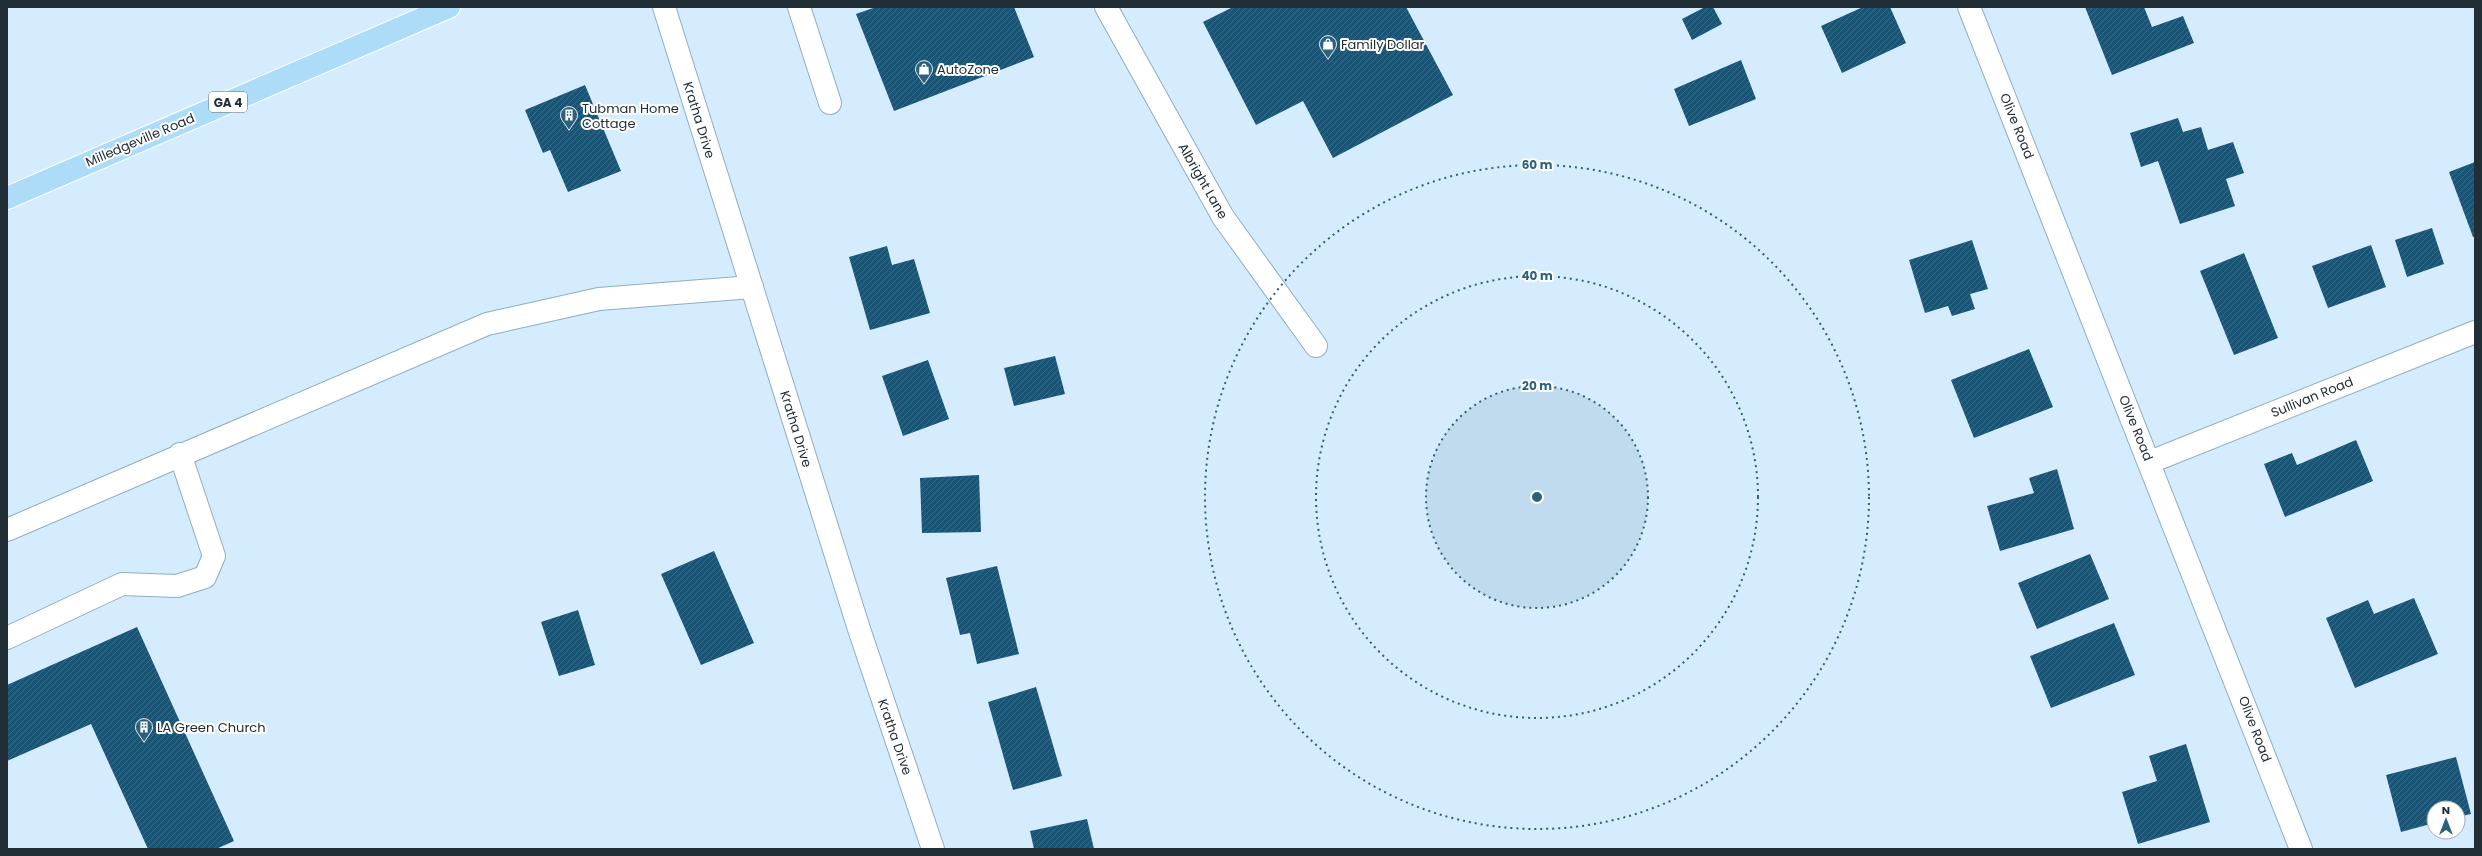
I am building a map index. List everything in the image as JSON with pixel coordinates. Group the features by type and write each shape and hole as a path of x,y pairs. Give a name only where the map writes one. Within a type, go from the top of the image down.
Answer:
{"main road":[{"name":"Milledgeville Road","path":"7,198 449,7"}],"street":[{"name":"Kratha Drive","path":"664,7 859,628 933,849"},
{"path":"799,7 830,103"},
{"name":"Albright Lane","path":"1106,7 1222,217 1316,346"},
{"name":"Olive Road","path":"1969,7 2150,462 2301,849"},
{"path":"7,530 180,454 487,324 599,298 752,288"},
{"name":"Sullivan Road","path":"2150,462 2475,332"},
{"path":"7,638 122,584 177,586 205,577 214,556 180,454"}],"building":[{"name":"AutoZone","path":"876,7 1014,7 1034,57 894,111 856,14"},
{"name":"Family Dollar","path":"1233,7 1406,7 1453,95 1333,158 1303,101 1256,125 1203,22"},
{"path":"1705,7 1713,7 1722,24 1692,40 1682,19"},
{"path":"1863,7 1890,7 1906,43 1842,73 1821,26"},
{"path":"2085,7 2144,7 2152,27 2183,16 2194,43 2112,75"},
{"path":"1741,60 1756,99 1689,126 1674,89"},
{"name":"Tubman Home Cottage","path":"585,85 621,171 568,192 550,150 543,153 525,110"},
{"path":"2178,118 2183,132 2201,127 2208,150 2233,142 2244,173 2226,179 2235,206 2180,224 2158,161 2141,167 2130,133"},
{"path":"2475,162 2475,237 2473,237 2449,172"},
{"path":"2432,228 2444,264 2407,277 2395,240"},
{"path":"1972,240 1988,289 1970,294 1975,309 1952,316 1948,306 1925,313 1909,260"},
{"path":"2371,245 2386,287 2328,308 2312,266"},
{"path":"887,246 892,265 914,259 930,313 870,330 849,257"},
{"path":"2244,253 2278,338 2234,355 2200,271"},
{"path":"2029,349 2053,407 1974,438 1951,380"},
{"path":"1055,356 1065,394 1014,406 1004,368"},
{"path":"928,360 949,419 903,436 882,376"},
{"path":"2356,440 2373,481 2285,517 2264,464 2292,453 2297,465"},
{"path":"2057,469 2074,529 2000,551 1987,506 2034,493 2029,478"},
{"path":"979,475 981,532 922,533 920,478"},
{"path":"714,551 754,643 701,665 661,574"},
{"path":"2090,554 2109,599 2037,629 2018,583"},
{"path":"997,566 1019,654 977,664 970,633 960,635 946,578"},
{"path":"2414,598 2438,654 2355,688 2326,618 2368,600 2374,614"},
{"path":"578,610 595,665 559,676 541,622"},
{"path":"2114,623 2135,675 2051,708 2030,656"},
{"name":"LA Green Church","path":"137,627 234,841 216,849 148,849 91,724 7,761 7,685"},
{"path":"1036,687 1062,776 1013,790 988,702"},
{"path":"2186,744 2210,822 2138,844 2122,792 2157,781 2149,756"},
{"path":"2456,757 2471,814 2466,815 2466,800 2426,800 2426,825 2401,832 2386,775"},
{"path":"1087,819 1094,849 1034,849 1030,831"}],"place":[{"name":"Family Dollar","path":"1328,59"},
{"name":"AutoZone","path":"924,84"},
{"name":"Tubman Home Cottage","path":"569,130"},
{"name":"LA Green Church","path":"144,742"}]}
